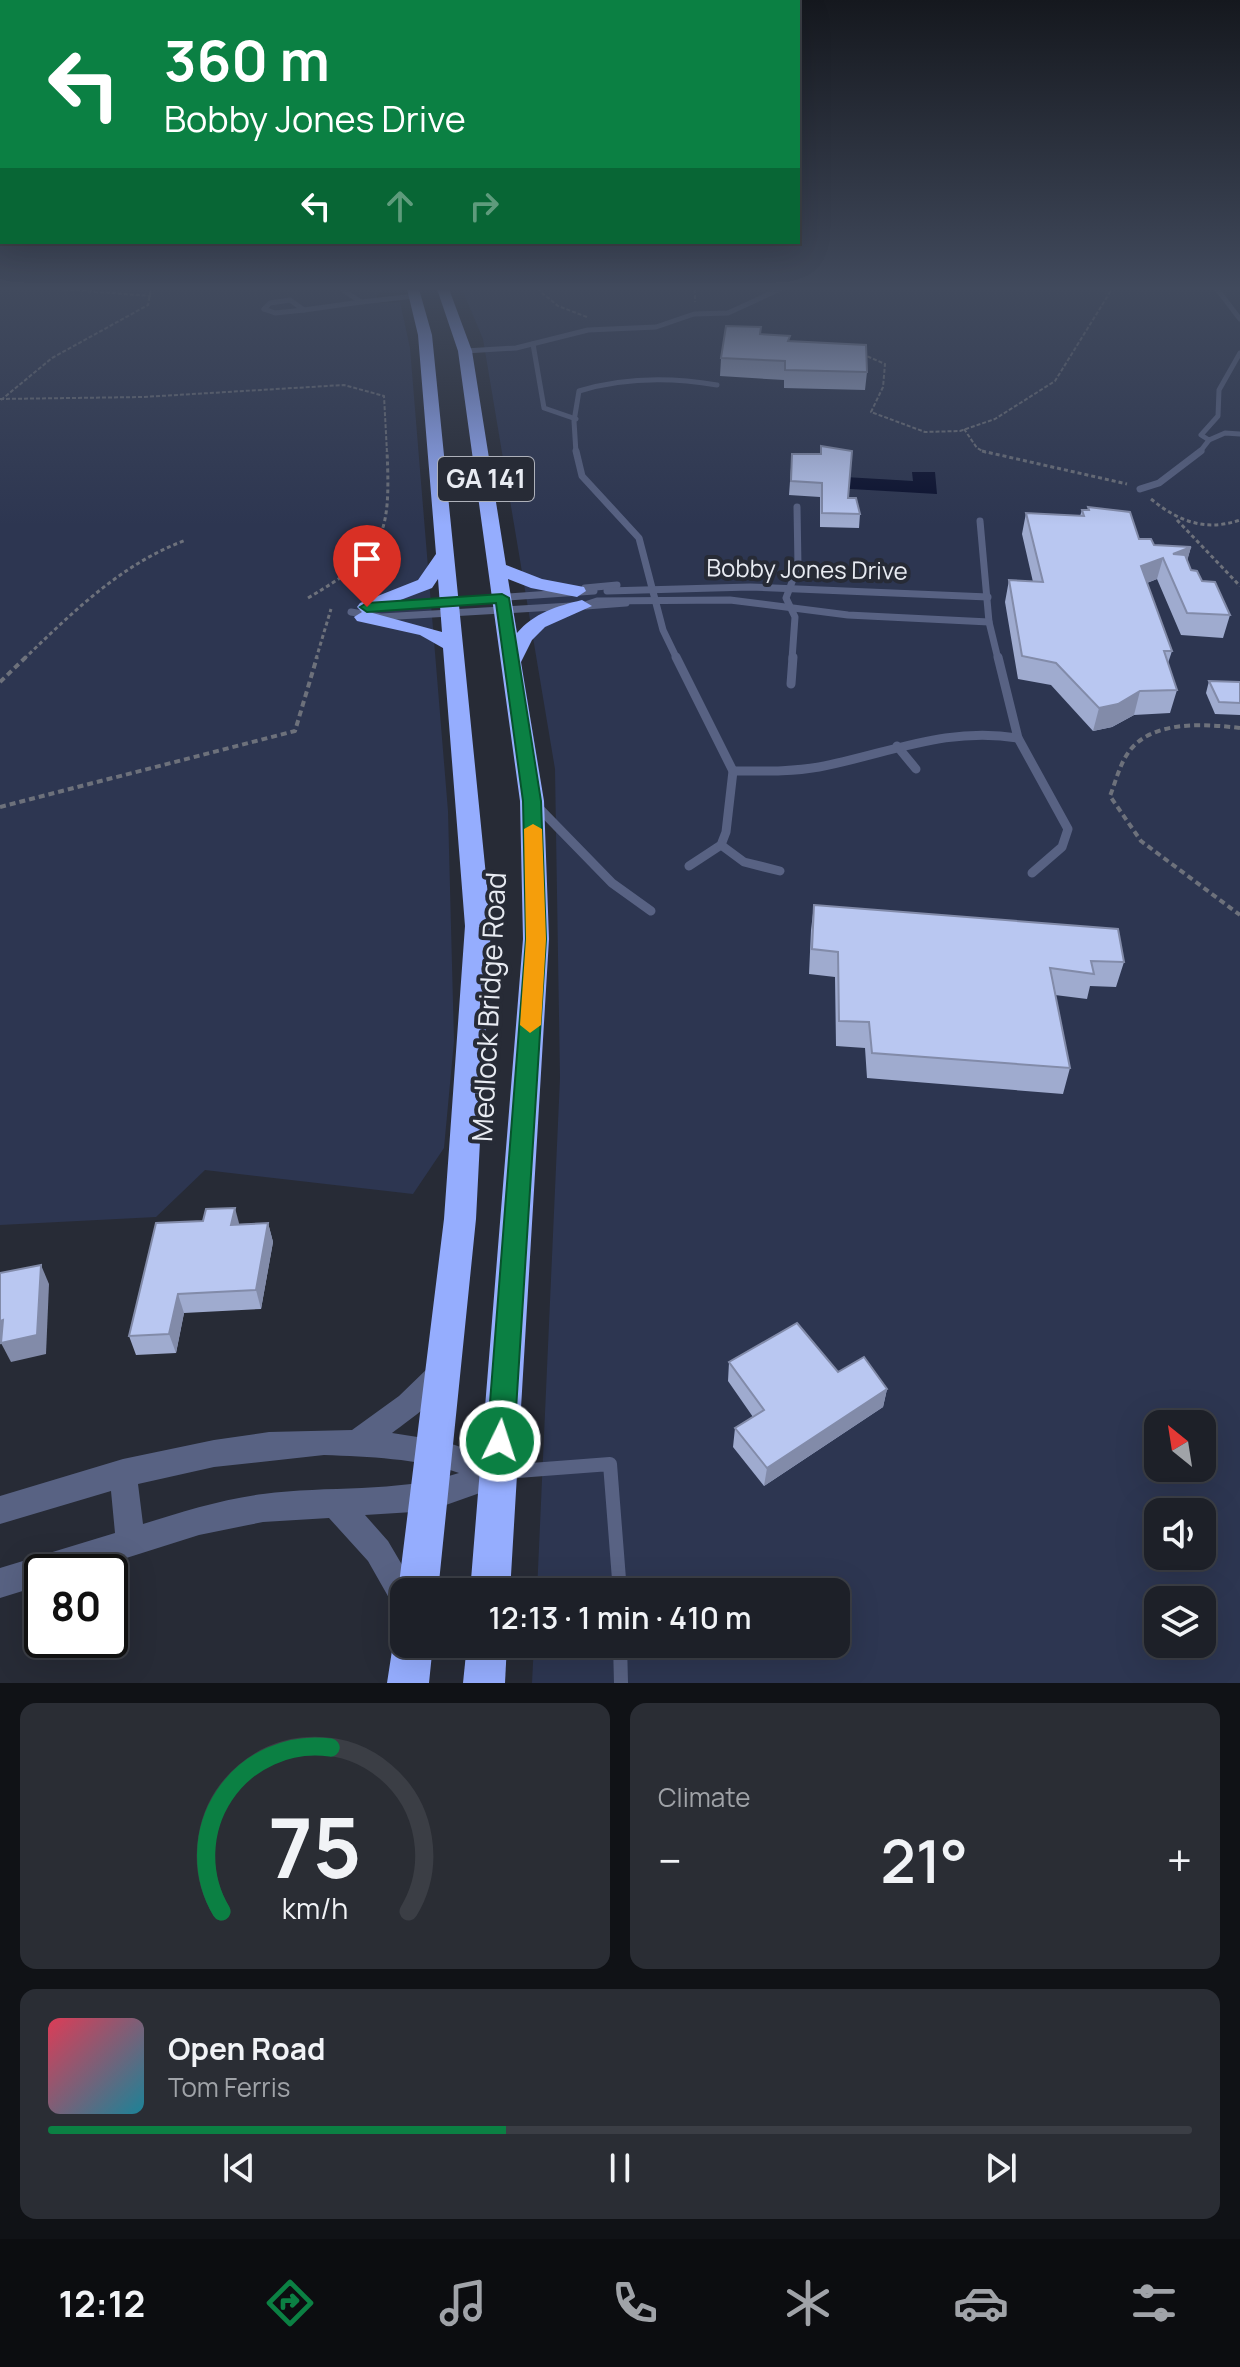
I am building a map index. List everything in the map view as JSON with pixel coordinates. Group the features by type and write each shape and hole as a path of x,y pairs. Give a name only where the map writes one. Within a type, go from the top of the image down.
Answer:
{"highway":[{"name":"Medlock Bridge Road","path":"420,1578 460,1219 478,926 428,368"},
{"name":"Medlock Bridge Road","path":"468,368 532,801 536,939 491,1578"},
{"path":"366,612 425,584 446,552"},
{"path":"498,568 538,584 584,596"},
{"path":"512,661 517,644 533,624 584,596"},
{"path":"366,612 426,631 454,646"},
{"path":"408,1683 411,1658"},
{"path":"484,1683 486,1658"}],"street":[{"path":"356,1443 408,1405 444,1370"},
{"path":"0,1510 123,1473 201,1455 268,1446 356,1443 435,1453 498,1473"},
{"path":"123,1473 130,1541"},
{"path":"0,1583 199,1521 263,1508 429,1497 498,1473"},
{"path":"335,1503 378,1551 394,1578"}],"lane":[{"path":"537,368 544,408 576,419"},
{"path":"1209,440 1201,435 1216,420 1219,390 1232,368"},
{"path":"689,866 721,845 726,832 733,771 663,630 639,538 582,476 577,465 574,402 579,391 597,385 674,379 717,385"},
{"path":"1216,420 1240,433"},
{"path":"1140,489 1159,483 1197,455 1209,440 1225,433 1240,433"},
{"path":"791,684 795,617 787,606 786,598 797,581 800,537 797,507"},
{"path":"980,521 989,622 1018,738 1068,829 1062,847 1049,863 1032,873"},
{"name":"Bobby Jones Drive","path":"503,603 584,596 600,585 988,597"},
{"name":"Bobby Jones Drive","path":"607,591 625,587"},
{"name":"Bobby Jones Drive","path":"366,612 584,596 608,607 654,600 730,600 848,615 989,622"},
{"path":"733,771 796,771 897,746 971,733 996,732 1018,738"},
{"path":"897,746 916,769"},
{"path":"532,801 612,883 651,911"},
{"path":"721,845 744,862 780,871"},
{"path":"498,1473 610,1464 619,1578"},
{"path":"620,1658 621,1683"}],"path":[{"path":"1,400 35,368"},
{"path":"885,368 883,387 871,412 925,432 964,429 995,419 1055,381 1063,368"},
{"path":"1,400 143,397 344,385 384,396 389,499 378,545 350,571 308,598"},
{"path":"964,429 977,448 989,454 1103,477 1140,489 1175,518 1240,586"},
{"path":"1175,518 1212,527 1240,520"},
{"path":"0,682 93,597 164,546 186,540"},
{"path":"0,807 295,731 331,609"},
{"path":"1240,728 1197,726 1157,732 1132,747 1110,796 1141,841 1240,915"}],"shaded area":[{"path":"0,368 412,368 448,811 454,1041 444,1148 413,1194 205,1170 156,1217 0,1225"},
{"path":"488,368 1240,368 1240,1683 532,1683 533,1658 850,1658 850,1578 538,1578 560,1078 555,769"},
{"path":"912,472 935,472 937,494 834,488 828,476 913,481"}],"building":[{"path":"785,368 867,368 867,372 785,370"},
{"path":"821,446 852,451 848,498 856,498 860,514 822,513 822,483 791,481 792,454 821,454"},
{"path":"1088,507 1130,512 1139,539 1151,539 1154,545 1191,547 1173,554 1185,555 1191,570 1197,571 1202,581 1215,582 1230,615 1187,613 1163,558 1141,566 1172,651 1164,651 1177,690 1140,691 1118,704 1099,708 1056,663 1022,656 1009,580 1043,582 1026,513 1084,516 1082,510 1089,510"},
{"path":"1209,681 1240,682 1240,703 1219,702"},
{"path":"814,905 1118,929 1124,962 1091,961 1094,974 1050,968 1070,1068 872,1053 869,1022 839,1021 838,952 812,949"},
{"path":"235,1208 231,1225 268,1223 256,1290 178,1294 169,1334 129,1336 156,1223 203,1221 206,1209"},
{"path":"41,1265 37,1335 1,1343 0,1273"},
{"path":"797,1323 838,1372 864,1357 887,1389 767,1468 735,1428 764,1410 729,1362"}],"slow traffic":[{"path":"530,1025 536,939 533,829"}],"route":[{"path":"367,607 502,598 532,801 536,939 500,1441"}]}
